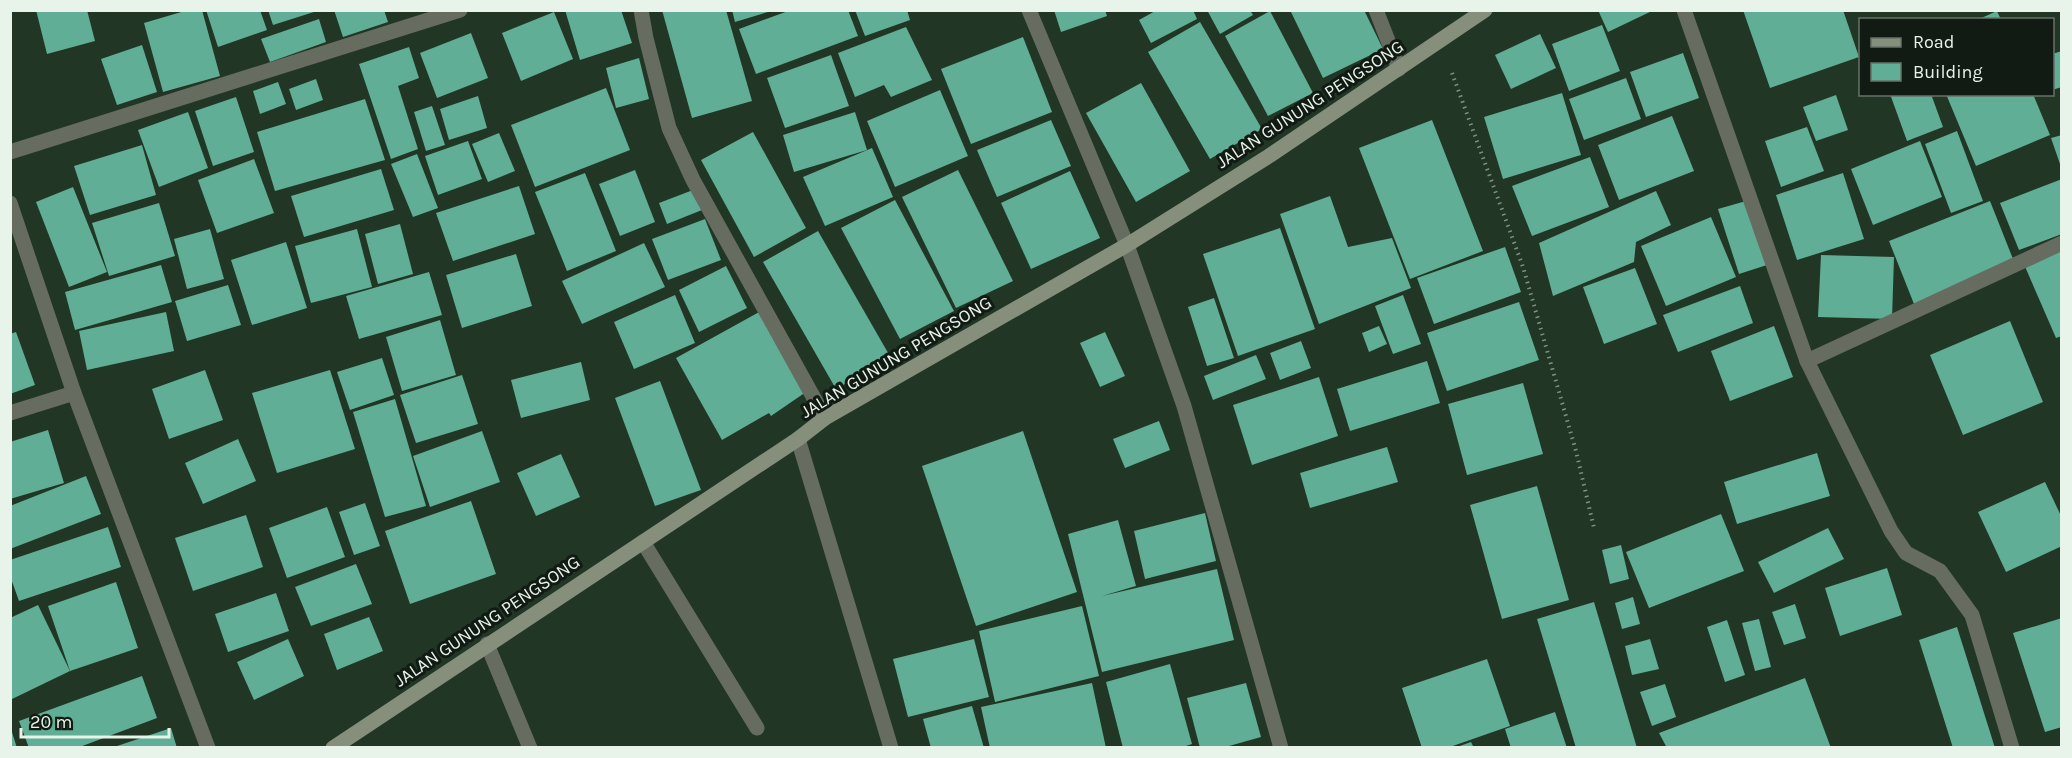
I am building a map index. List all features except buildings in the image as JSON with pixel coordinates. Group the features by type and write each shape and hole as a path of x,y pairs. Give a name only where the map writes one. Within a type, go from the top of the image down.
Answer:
{"street":[{"path":"10,152 460,10"},
{"path":"641,10 645,38 669,128 693,180 825,418"},
{"path":"1029,10 1127,244 1184,406 1281,747"},
{"path":"1376,10 1399,69"},
{"name":"JALAN GUNUNG PENGSONG","path":"333,747 798,439 825,418 1127,244 1269,156 1485,10"},
{"path":"1684,10 1807,361 1891,531 1906,553 1940,571 1972,615 2012,747"},
{"path":"10,203 74,393 208,747"},
{"path":"1807,361 2061,243"},
{"path":"10,412 74,393"},
{"path":"798,439 891,747"},
{"path":"643,542 757,728"},
{"path":"487,644 530,747"}],"path":[{"path":"1440,41 1523,267 1576,451 1594,528"}]}
